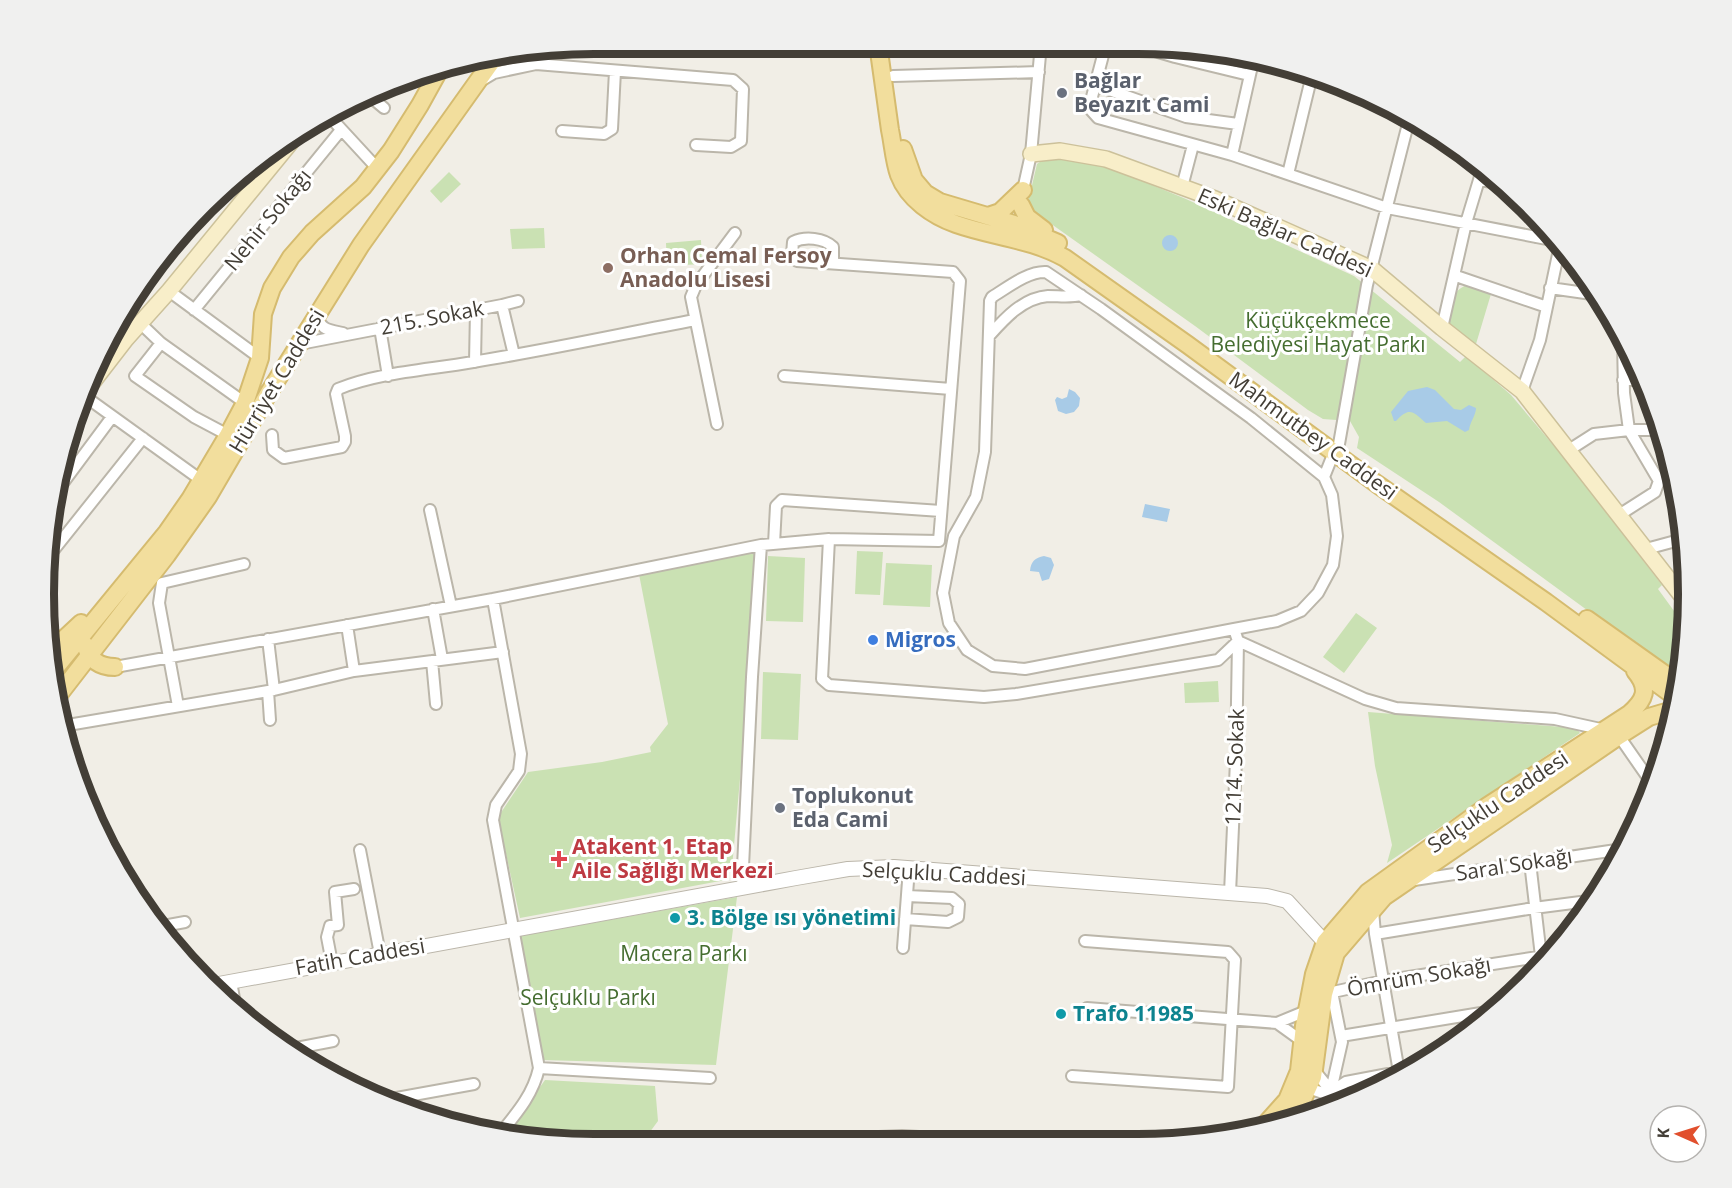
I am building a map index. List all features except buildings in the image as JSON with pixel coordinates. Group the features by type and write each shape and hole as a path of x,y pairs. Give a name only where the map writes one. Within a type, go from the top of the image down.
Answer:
{"main road":[{"name":"Mahmutbey Caddesi","path":"879,54 899,176 920,204 933,214 957,224 1009,227 1059,244 1184,330 1336,448 1625,661 1670,685"},
{"name":"Mahmutbey Caddesi","path":"891,54 902,146 914,180 925,193 940,202 988,216 1035,244 1065,258 1670,685"},
{"name":"Hürriyet Caddesi","path":"63,690 167,555 208,497 317,312 416,166 490,64"},
{"name":"Hürriyet Caddesi","path":"59,664 167,532 228,435 245,403 260,358 263,314 272,288 291,257 312,234 363,187 420,105 435,78"},
{"name":"Eski Bağlar Caddesi","path":"1031,154 1060,151 1106,159 1215,199 1372,269 1522,391 1678,592"},
{"path":"122,335 140,323 169,291 265,166"},
{"path":"1009,227 1022,197"},
{"path":"988,216 1000,212 1022,197"},
{"path":"1022,197 1027,216 1059,244"},
{"path":"260,358 271,368 288,363"},
{"path":"57,645 129,577"},
{"path":"115,667 104,666 88,655 85,644 90,631 110,607 117,594"},
{"path":"104,635 102,644 104,653 115,667"},
{"name":"Selçuklu Caddesi","path":"1271,1118 1314,1070 1328,993 1330,948 1384,897 1612,733 1641,704 1644,692 1642,681 1625,661"},
{"path":"69,683 115,667"},
{"path":"1649,717 1669,693"},
{"path":"1649,717 1665,712"},
{"name":"Selçuklu Caddesi","path":"1298,1109 1302,1041 1314,974 1368,892 1486,807 1612,733 1649,717"}],"street":[{"path":"1022,197 1031,154 1040,54"},
{"path":"1103,54 1089,108 1098,118 1232,154 1387,208 1545,239"},
{"path":"1191,57 1249,75"},
{"path":"531,58 536,64"},
{"path":"475,85 494,73 536,64 733,80 743,88 741,141 731,147 696,145"},
{"path":"1232,154 1252,66"},
{"path":"562,131 604,134 612,129 615,70"},
{"path":"893,76 1039,72"},
{"path":"1288,174 1310,82"},
{"path":"1095,85 1186,117 1238,124"},
{"path":"375,101 384,108"},
{"path":"334,121 377,168"},
{"path":"1324,477 1336,448 1367,285 1408,126"},
{"name":"Nehir Sokağı","path":"194,310 341,129"},
{"path":"1182,187 1193,145"},
{"path":"1442,328 1456,276 1466,224 1480,177"},
{"path":"1536,237 1537,231"},
{"path":"717,424 691,297 696,285 735,233"},
{"path":"1522,391 1540,340 1558,255"},
{"path":"115,667 494,598 762,545 829,539 939,541 960,280 953,272 833,263"},
{"path":"1037,271 1046,272 1081,295 1251,418 1324,477 1332,495 1337,536 1333,566 1318,594 1301,611 1277,621 1025,669 993,666 967,650 949,624 942,592 954,537 976,497 985,452 989,309 992,297 1037,271"},
{"path":"1456,276 1546,307"},
{"path":"1550,288 1586,293"},
{"path":"169,291 260,358"},
{"path":"989,336 1005,318 1029,301 1047,296 1081,295"},
{"path":"502,305 518,301"},
{"name":"215. Sokak","path":"298,347 347,334 502,305 514,355"},
{"path":"475,362 476,310"},
{"path":"317,312 319,322 323,327 330,331 347,334"},
{"path":"272,435 273,450 284,458 342,447 345,442 337,400 338,389 388,376 514,355 695,320"},
{"path":"140,323 161,343 245,403"},
{"path":"380,328 388,376"},
{"path":"161,343 135,376 194,417 228,435"},
{"path":"1619,515 1654,492 1659,481 1629,430 1623,380 1623,357"},
{"path":"784,376 951,389"},
{"path":"1623,380 1634,380"},
{"path":"90,401 201,480"},
{"path":"66,478 112,417"},
{"path":"1569,450 1594,434 1652,430"},
{"path":"56,547 143,438"},
{"path":"774,544 776,506 782,500 941,511"},
{"path":"430,510 451,606"},
{"path":"829,539 822,679 829,686 984,697 1016,694 1218,660 1238,640"},
{"path":"1646,549 1675,541"},
{"path":"742,888 752,677 762,545"},
{"path":"178,706 159,603 162,583 244,564"},
{"path":"1671,583 1678,583"},
{"path":"494,598 521,754 519,771 496,805 493,820 538,1068 535,1083 522,1106 506,1126"},
{"path":"433,609 437,660 436,704"},
{"path":"346,625 354,671"},
{"path":"1234,629 1238,640 1365,699 1396,708 1555,719 1612,733 1646,776"},
{"path":"268,639 270,720"},
{"name":"1214. Sokak","path":"1230,893 1236,761 1238,640"},
{"path":"70,725 271,690 354,671 503,652"},
{"path":"360,850 380,954"},
{"name":"Saral Sokağı","path":"1405,881 1613,850"},
{"path":"1530,862 1534,908 1543,952"},
{"path":"903,948 909,868"},
{"name":"Selçuklu Caddesi","path":"512,930 848,870 909,868 1267,896 1287,901 1330,948"},
{"path":"332,963 327,937 330,926 338,925 335,892 354,889"},
{"path":"905,919 948,922 958,917 959,904 952,898 907,896"},
{"path":"1375,934 1581,902"},
{"path":"1373,909 1383,981 1401,1066"},
{"path":"168,925 185,922"},
{"name":"Fatih Caddesi","path":"220,984 512,930"},
{"path":"1072,1076 1228,1087 1235,960 1228,952 1085,941"},
{"name":"Ömrüm Sokağı","path":"1328,993 1383,981 1534,960"},
{"path":"231,982 234,996"},
{"path":"1328,993 1341,1036 1340,1054 1330,1094"},
{"path":"1088,1008 1277,1023 1306,1011"},
{"path":"1341,1036 1477,1014"},
{"path":"1277,1023 1302,1041"},
{"path":"301,1047 333,1041"},
{"path":"538,1068 710,1078"},
{"path":"1314,1070 1327,1086 1330,1094"},
{"path":"1300,1109 1307,1100 1330,1094 1346,1082 1382,1076"},
{"path":"399,1097 474,1084"},
{"path":"1301,1086 1336,1096"}],"green space":[{"path":"519,60 520,62 492,68 495,63"},
{"name":"Küçükçekmece Belediyesi Hayat Parkı","path":"1061,154 1118,171 1186,199 1354,276 1460,362 1466,356 1511,395 1565,459 1662,585 1658,589 1677,616 1672,672 1439,502 1357,448 1359,437 1350,421 1323,419 1308,410 1195,326 1033,211 1028,202 1037,164 1047,157"},
{"path":"449,172 461,184 441,203 430,191"},
{"path":"544,228 545,248 512,249 510,229"},
{"path":"701,240 702,264 667,266 666,243"},
{"path":"1467,285 1491,294 1476,344 1449,322 1455,295"},
{"path":"761,545 731,879 520,918 498,817 528,772 602,762 651,752 650,747 668,724 638,569"},
{"path":"857,551 883,552 880,595 855,594"},
{"path":"768,556 805,558 803,622 766,621"},
{"path":"886,563 932,565 930,607 883,605"},
{"path":"1356,613 1377,628 1344,673 1323,657"},
{"path":"763,672 801,674 798,740 761,739"},
{"path":"1218,681 1219,702 1185,703 1184,683"},
{"path":"1368,712 1576,728 1580,733 1387,863 1392,845 1375,766"},
{"path":"737,897 716,1065 542,1060 520,936"},
{"path":"545,1080 655,1086 658,1121 648,1134 559,1133 511,1127"}],"water":[{"path":"1167,235 1173,235 1178,243 1176,249 1167,251 1162,246 1162,240"},
{"path":"1427,387 1435,390 1454,409 1461,410 1469,405 1476,408 1469,430 1465,432 1447,421 1426,423 1411,412 1405,413 1394,421 1391,412 1408,391"},
{"path":"1069,389 1080,398 1079,406 1074,412 1066,414 1058,411 1055,400 1057,397 1062,399 1067,397"},
{"path":"1145,504 1170,509 1167,522 1142,517"},
{"path":"1044,556 1051,558 1054,565 1049,579 1042,581 1039,572 1030,571 1034,560"}],"place":[{"name":"Bağlar Beyazıt Cami","path":"1062,93"},
{"name":"Orhan Cemal Fersoy Anadolu Lisesi","path":"608,268"},
{"name":"Migros","path":"873,640"},
{"name":"Toplukonut Eda Cami","path":"780,808"},
{"name":"Atakent 1. Etap Aile Sağlığı Merkezi","path":"559,859"},
{"name":"3. Bölge ısı yönetimi","path":"675,918"},
{"name":"Trafo 11985","path":"1061,1014"}],"park label":[{"name":"Macera Parkı","path":"684,954"},
{"name":"Selçuklu Parkı","path":"588,998"}]}
